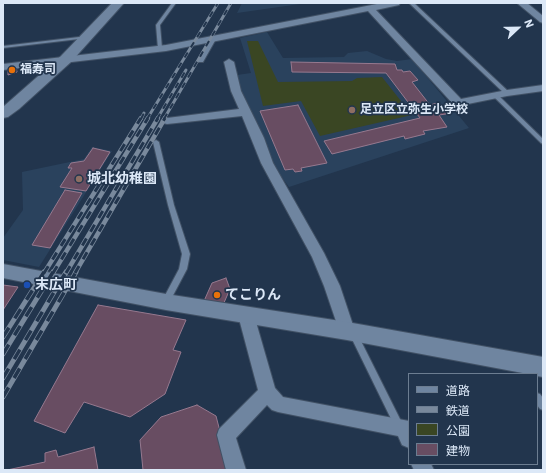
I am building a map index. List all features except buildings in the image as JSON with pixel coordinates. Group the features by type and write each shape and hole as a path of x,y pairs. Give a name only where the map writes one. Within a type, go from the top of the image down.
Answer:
{"street":[{"path":"3,114 14,106 66,59 118,3"},
{"path":"3,67 160,48 214,39 396,3"},
{"path":"521,3 543,20"},
{"path":"370,8 458,103 507,93 543,88"},
{"path":"229,62 236,91 258,138 267,163 319,257 350,332"},
{"path":"167,121 245,112"},
{"path":"3,271 166,302 350,332 521,368 543,367"},
{"path":"246,315 267,392 278,404 404,433"},
{"path":"236,470 226,435 267,392"}],"lane":[{"path":"160,48 158,25 174,3"},
{"path":"410,3 507,93"},
{"path":"3,47 79,38 86,39"},
{"path":"201,61 214,39"},
{"path":"496,96 543,142"},
{"path":"156,142 171,205 186,254 183,269 166,302"},
{"path":"350,332 404,433"}],"shaded area":[{"path":"242,3 307,3 237,13"},
{"name":"足立区立弥生小学校","path":"267,32 283,58 344,57 348,53 367,51 386,59 397,61 412,59 469,128 289,187 271,163 241,92 237,75 251,73 240,38"},
{"path":"92,147 112,151 39,267 3,260 3,238 23,210 22,172 84,159"}],"green space":[{"path":"247,41 258,41 278,82 352,81 357,78 382,77 412,115 320,136 301,101 263,106"}],"railway":[{"path":"147,119 218,3"},
{"path":"164,119 231,3"},
{"path":"157,119 186,70"},
{"path":"141,119 144,113"},
{"path":"44,273 141,118"},
{"path":"53,273 148,118"},
{"path":"66,273 158,118"},
{"path":"75,273 165,118"},
{"path":"3,337 44,272"},
{"path":"3,354 53,272"},
{"path":"3,378 66,272"},
{"path":"3,397 76,272"}],"place":[{"name":"福寿司","path":"12,70"},
{"name":"足立区立弥生小学校","path":"352,110"},
{"name":"城北幼稚園","path":"79,179"},
{"name":"末広町","path":"27,285"},
{"name":"てこりん","path":"217,295"}]}
